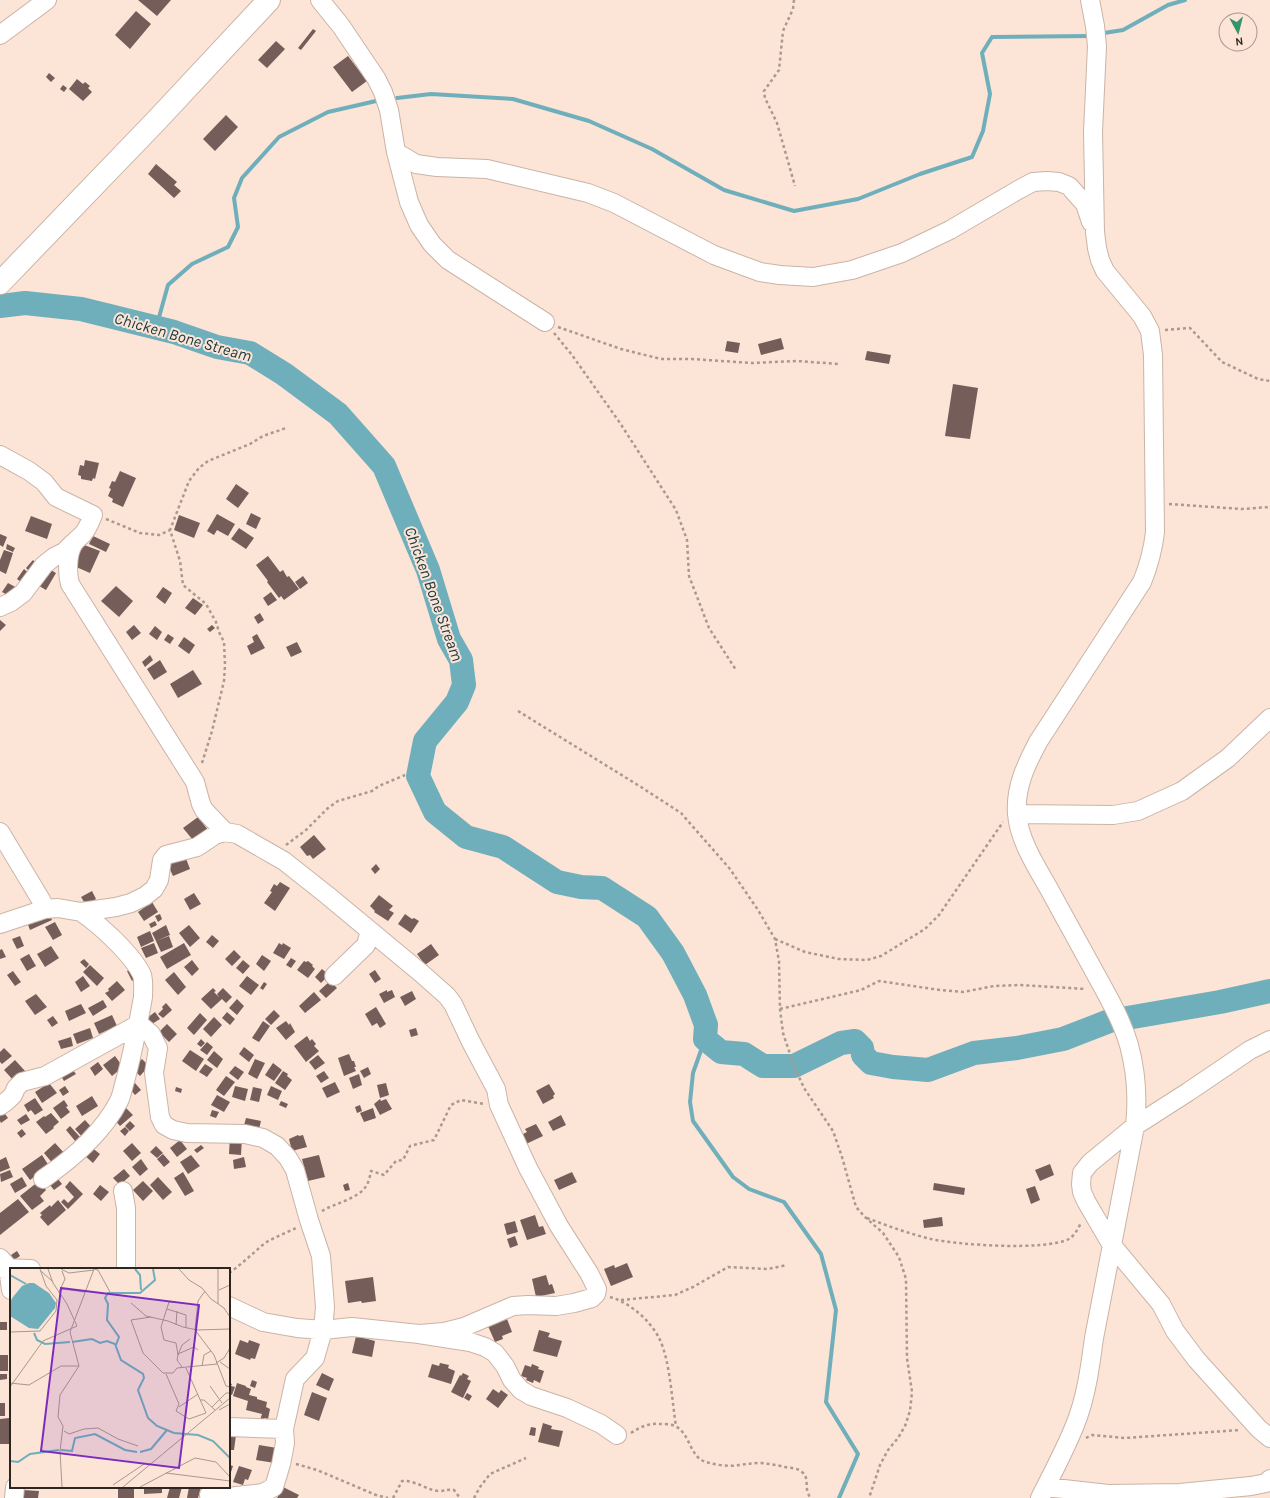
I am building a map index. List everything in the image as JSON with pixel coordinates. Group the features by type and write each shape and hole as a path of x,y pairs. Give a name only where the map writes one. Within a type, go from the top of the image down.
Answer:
{"highway":[{"path":"0,283 158,120 269,0"}],"street":[{"path":"0,35 47,0"},
{"path":"1090,0 1097,46 1093,132 1095,232 1100,260 1105,271 1142,316 1150,331 1153,355 1155,532 1153,552 1149,567 1142,582 1038,742 1024,768 1018,790 1017,807 1021,830 1038,870 1111,1000 1129,1045 1137,1094 1135,1126 1111,1244 1090,1369 1083,1400 1075,1426 1043,1492 1108,1494 1180,1493 1251,1486 1266,1483 1270,1479"},
{"path":"323,1 342,26 376,78 383,92 389,110 396,152 409,202 419,225 432,244 448,260 545,322"},
{"path":"396,152 416,164 437,167 487,169 588,193 614,203 714,256 760,272 780,275 813,277 852,270 902,253 950,230 1034,182 1053,181 1069,186 1085,204 1095,232"},
{"path":"0,455 22,467 44,482 56,497 93,514 89,526 83,534 64,552 54,557 44,565 23,593 11,602 0,607"},
{"path":"74,543 68,563 70,584 195,782 204,810 225,832"},
{"path":"1017,807 1113,815 1138,811 1182,791 1228,758 1270,718"},
{"path":"0,832 45,909"},
{"path":"0,924 45,909 58,908 81,912 116,907 131,903 145,896 154,889 159,880 162,860 166,855 197,847 215,835 225,832 237,834 284,861 367,928 447,996 453,1004 496,1089 499,1105 528,1168 559,1226 589,1273 597,1289 596,1294 592,1298 556,1306 528,1304 513,1306 464,1327 444,1332 419,1334"},
{"path":"43,1179 67,1162 83,1148 110,1116 120,1100 130,1065 143,997 144,986 142,976 134,962 96,922 81,912"},
{"path":"334,976 366,945 369,934 367,928"},
{"path":"0,1106 13,1095 16,1088 22,1082 44,1076 139,1024"},
{"path":"139,1024 151,1034 158,1048 154,1073 160,1117 164,1125 173,1130 187,1133 245,1134 263,1138 278,1146 288,1158 295,1170 321,1256 325,1307 323,1330 315,1358 295,1379 284,1429 285,1443 281,1464 274,1487 263,1493 228,1497 209,1495"},
{"path":"1265,1434 1196,1359 1175,1331 1161,1304 1111,1244 1082,1192 1081,1184 1082,1173 1090,1162 1135,1126 1250,1050 1270,1040"},
{"path":"123,1191 126,1208 126,1268"},
{"path":"10,1287 3,1264 25,1268"},
{"path":"230,1306 262,1322 323,1330 352,1327 419,1334 470,1342 485,1347 495,1354 505,1366 512,1380 521,1390 531,1396 567,1408 601,1424 617,1435"},
{"path":"230,1427 284,1429"},
{"path":"14,1498 15,1488"},
{"path":"1266,1498 1270,1490"}],"path":[{"path":"794,0 794,9 783,31 778,70 764,91 765,98 777,123 794,186"},
{"path":"545,322 621,349 661,359 692,359 752,363 797,361 840,364"},
{"path":"545,322 572,355 620,423 676,510 687,540 689,576 709,628 736,670"},
{"path":"1150,331 1190,328 1222,362 1258,379 1270,381"},
{"path":"195,782 200,772 212,731 224,681 224,642 216,622 206,604 183,585 180,561 170,530 189,481 199,468 208,462 250,444 263,436 286,428"},
{"path":"1154,503 1242,509 1270,507"},
{"path":"93,514 114,521 140,533 159,535 170,530"},
{"path":"518,711 641,786 681,813 730,869 758,910 775,939 779,961 780,1009 783,1033 794,1066 804,1088 833,1131 842,1156 856,1207 883,1233 899,1257 906,1279 907,1358 912,1392 910,1411 906,1426 888,1450 880,1465 869,1498"},
{"path":"272,855 306,830 328,808 338,801 372,791 379,786 405,775"},
{"path":"775,939 805,952 839,959 867,960 881,956 925,929 939,915 1017,807"},
{"path":"780,1009 861,990 879,981 963,992 994,986 1020,985 1105,990"},
{"path":"230,1272 265,1244 296,1228 327,1208 348,1200 366,1188 371,1171 384,1175 396,1161 403,1160 410,1146 434,1140 451,1105 461,1100 485,1104 498,1100"},
{"path":"865,1217 932,1239 972,1244 1022,1246 1053,1243 1070,1239 1079,1228 1085,1214 1086,1200"},
{"path":"596,1294 621,1300 675,1295 728,1268 768,1269 787,1265"},
{"path":"621,1300 636,1311 659,1338 666,1362 676,1426 685,1436 698,1459 720,1465 738,1466 748,1463 760,1463 794,1468 803,1472 807,1481 807,1489 810,1498"},
{"path":"617,1435 624,1436 646,1425 656,1424 676,1426"},
{"path":"1068,1440 1080,1440 1092,1435 1125,1438 1265,1434"},
{"path":"474,1498 490,1474 526,1458"},
{"path":"281,1464 300,1465 311,1468 376,1495 388,1498"},
{"path":"393,1498 402,1481 409,1481 438,1491 446,1489 454,1490 460,1498"}],"building":[{"path":"138,0 171,0 157,16"},
{"path":"136,11 151,24 130,49 115,35"},
{"path":"313,29 316,31 301,50 298,48"},
{"path":"276,41 285,49 267,68 258,60"},
{"path":"348,56 367,81 352,92 333,67"},
{"path":"49,73 55,78 51,82 46,77"},
{"path":"77,79 83,84 85,82 90,86 88,88 92,92 83,101 69,89"},
{"path":"63,85 67,88 64,92 60,89"},
{"path":"226,115 238,127 215,151 203,139"},
{"path":"156,164 177,182 174,185 181,191 174,198 148,174"},
{"path":"781,338 784,349 761,355 758,344"},
{"path":"727,341 740,343 738,353 725,351"},
{"path":"867,351 891,355 889,364 865,360"},
{"path":"953,384 978,388 970,439 945,436"},
{"path":"85,460 99,463 95,479 93,478 92,481 81,479 81,476 78,475 80,465 84,466"},
{"path":"120,471 136,478 123,507 112,502 113,499 108,496 112,481 115,482"},
{"path":"236,484 249,493 238,508 226,499"},
{"path":"251,513 261,518 256,529 246,524"},
{"path":"217,514 235,524 228,536 217,530 214,535 207,531"},
{"path":"179,515 200,523 194,538 174,530"},
{"path":"31,516 52,524 47,539 25,531"},
{"path":"239,528 254,538 246,549 231,539"},
{"path":"0,534 7,537 3,547 0,545"},
{"path":"93,536 110,544 106,552 89,544"},
{"path":"79,543 100,551 90,573 74,566"},
{"path":"7,544 15,548 13,552 6,549"},
{"path":"4,550 13,553 6,574 0,571 0,560"},
{"path":"268,556 280,572 283,570 287,577 289,576 299,589 284,600 281,596 279,598 256,565"},
{"path":"33,560 40,567 33,575 26,568"},
{"path":"44,566 56,573 46,590 34,583"},
{"path":"24,569 32,576 25,585 17,579"},
{"path":"303,576 308,583 300,589 295,582"},
{"path":"8,583 19,589 13,598 2,592"},
{"path":"116,586 133,601 119,617 101,601"},
{"path":"163,587 172,593 165,604 156,597"},
{"path":"271,592 277,600 268,606 263,598"},
{"path":"193,598 203,605 195,615 185,608"},
{"path":"260,613 264,620 258,624 254,617"},
{"path":"0,620 6,625 0,631"},
{"path":"134,625 141,633 132,640 126,632"},
{"path":"212,625 215,628 210,632 207,629"},
{"path":"155,626 162,632 157,640 149,634"},
{"path":"168,634 174,638 170,644 164,640"},
{"path":"257,634 265,648 251,655 247,646 254,642 252,637"},
{"path":"184,637 195,645 189,654 178,646"},
{"path":"297,642 302,652 291,657 286,647"},
{"path":"150,655 153,660 145,667 142,662"},
{"path":"160,660 167,672 154,680 147,669"},
{"path":"193,670 202,684 178,698 170,684"},
{"path":"198,817 211,834 197,845 183,828"},
{"path":"314,835 326,849 313,859 310,855 307,856 300,847"},
{"path":"185,856 190,869 173,876 167,863"},
{"path":"376,864 380,869 375,874 371,869"},
{"path":"280,882 290,888 275,911 264,903 272,892 270,891 274,884 277,886"},
{"path":"92,891 96,899 86,905 81,897"},
{"path":"194,893 201,904 190,910 184,899"},
{"path":"379,895 393,906 389,910 394,913 388,921 374,912 375,911 370,906"},
{"path":"152,902 158,912 144,921 138,912"},
{"path":"49,913 52,920 30,930 27,922"},
{"path":"160,914 162,919 158,922 155,916"},
{"path":"405,914 412,919 414,918 419,921 411,933 398,924"},
{"path":"155,921 157,925 151,928 149,924"},
{"path":"55,922 62,935 53,940 45,927"},
{"path":"166,925 170,935 156,941 152,933"},
{"path":"189,925 200,938 190,947 179,933"},
{"path":"150,931 154,941 141,947 137,937"},
{"path":"212,935 219,941 213,948 206,942"},
{"path":"20,936 24,946 17,949 12,939"},
{"path":"169,936 173,947 161,952 156,941"},
{"path":"154,943 158,953 146,958 141,948"},
{"path":"184,943 191,955 167,969 160,957"},
{"path":"279,943 282,945 283,943 291,948 284,959 273,953"},
{"path":"431,944 439,955 425,965 417,954"},
{"path":"51,946 59,958 45,967 37,954"},
{"path":"2,949 6,957 0,959 0,950"},
{"path":"234,950 241,957 232,966 225,959"},
{"path":"29,954 36,966 27,971 20,959"},
{"path":"262,955 271,961 264,971 256,964"},
{"path":"291,958 296,961 291,968 286,965"},
{"path":"84,959 89,964 86,968 80,962"},
{"path":"192,960 199,969 192,976 184,967"},
{"path":"243,960 250,966 243,974 236,968"},
{"path":"304,961 308,961 315,969 308,978 297,970"},
{"path":"90,965 104,978 97,986 83,972"},
{"path":"134,967 139,977 132,981 127,971"},
{"path":"322,969 329,975 321,983 315,977"},
{"path":"375,970 381,979 375,983 369,974"},
{"path":"13,971 21,982 15,986 7,975"},
{"path":"174,972 186,987 178,995 165,980"},
{"path":"83,976 90,986 81,992 75,982"},
{"path":"247,976 259,985 251,995 239,986"},
{"path":"117,981 125,990 112,1001 105,993 109,991 108,989"},
{"path":"330,981 337,988 326,998 319,991"},
{"path":"264,982 267,984 263,990 260,988"},
{"path":"213,988 216,991 214,992 219,997 217,994 223,988 232,997 226,1003 222,999 211,1009 201,999"},
{"path":"387,990 387,992 392,990 395,997 384,1003 379,994"},
{"path":"412,991 416,999 405,1006 400,997"},
{"path":"314,992 321,1000 305,1013 299,1006"},
{"path":"36,994 47,1007 35,1015 25,1001"},
{"path":"237,999 244,1006 237,1015 229,1008"},
{"path":"103,1000 107,1007 93,1016 88,1008"},
{"path":"166,1003 172,1010 163,1018 158,1014"},
{"path":"81,1004 86,1013 69,1021 65,1011"},
{"path":"376,1007 386,1024 380,1028 377,1023 372,1026 365,1014"},
{"path":"274,1010 280,1016 271,1025 265,1019"},
{"path":"155,1012 160,1019 147,1027 143,1021"},
{"path":"227,1012 235,1019 230,1025 222,1018"},
{"path":"200,1013 207,1020 194,1035 187,1028"},
{"path":"112,1015 117,1026 99,1034 94,1023"},
{"path":"53,1016 58,1023 52,1027 47,1020"},
{"path":"214,1017 222,1025 211,1037 203,1029"},
{"path":"263,1021 270,1026 259,1042 252,1038"},
{"path":"286,1021 289,1025 290,1023 295,1032 286,1040 276,1028"},
{"path":"167,1024 177,1034 169,1042 159,1032"},
{"path":"90,1028 93,1038 77,1044 73,1034"},
{"path":"416,1028 418,1035 411,1037 409,1030"},
{"path":"307,1036 310,1041 312,1039 316,1044 314,1046 319,1051 306,1062 294,1046"},
{"path":"71,1037 73,1046 61,1049 58,1041"},
{"path":"201,1039 205,1043 201,1047 197,1044"},
{"path":"207,1042 213,1047 207,1055 200,1050"},
{"path":"244,1047 254,1055 249,1062 239,1054"},
{"path":"4,1048 12,1056 2,1064 0,1062 0,1052"},
{"path":"190,1050 204,1059 196,1071 182,1061"},
{"path":"214,1051 223,1059 217,1068 207,1060"},
{"path":"349,1054 352,1061 354,1061 356,1071 344,1076 338,1058"},
{"path":"318,1055 325,1063 315,1070 309,1062"},
{"path":"115,1056 123,1067 112,1076 103,1065"},
{"path":"142,1059 149,1066 140,1076 132,1068"},
{"path":"255,1059 265,1063 257,1079 248,1074"},
{"path":"15,1060 25,1071 14,1081 4,1070"},
{"path":"98,1062 103,1069 95,1076 90,1068"},
{"path":"273,1063 282,1070 274,1081 265,1075"},
{"path":"205,1064 213,1069 207,1077 199,1072"},
{"path":"235,1066 244,1072 238,1080 229,1073"},
{"path":"368,1067 371,1074 364,1078 360,1071"},
{"path":"72,1069 76,1074 64,1081 61,1076"},
{"path":"283,1071 288,1074 287,1076 292,1080 285,1090 275,1083"},
{"path":"324,1071 329,1078 321,1083 316,1076"},
{"path":"359,1074 362,1085 353,1089 349,1078"},
{"path":"226,1076 235,1082 224,1096 216,1090"},
{"path":"335,1082 340,1092 327,1098 322,1088"},
{"path":"49,1083 57,1093 42,1103 35,1092"},
{"path":"135,1083 141,1090 135,1095 129,1088"},
{"path":"386,1083 389,1095 380,1098 377,1085"},
{"path":"549,1084 555,1094 553,1096 554,1098 543,1104 536,1091"},
{"path":"65,1086 69,1092 63,1096 59,1090"},
{"path":"235,1086 248,1089 245,1101 232,1097"},
{"path":"271,1086 282,1091 278,1100 267,1095"},
{"path":"176,1087 182,1089 181,1093 175,1091"},
{"path":"253,1087 262,1089 259,1102 250,1100"},
{"path":"217,1095 230,1102 224,1112 211,1105"},
{"path":"92,1096 98,1106 82,1116 76,1106"},
{"path":"35,1098 43,1110 35,1115 31,1110 28,1112 24,1105"},
{"path":"380,1099 381,1101 386,1099 392,1109 380,1115 374,1104"},
{"path":"64,1100 68,1106 66,1107 70,1112 61,1119 53,1108"},
{"path":"281,1101 288,1104 286,1108 279,1105"},
{"path":"360,1105 362,1111 357,1113 355,1107"},
{"path":"126,1108 133,1115 120,1126 113,1118"},
{"path":"373,1108 376,1118 364,1122 360,1113"},
{"path":"2,1110 8,1118 1,1123 0,1111"},
{"path":"212,1110 219,1112 216,1118 210,1116"},
{"path":"51,1113 59,1122 46,1134 36,1122"},
{"path":"26,1114 30,1120 21,1125 17,1120"},
{"path":"561,1115 566,1125 553,1131 548,1122"},
{"path":"246,1118 261,1121 258,1133 243,1129"},
{"path":"85,1120 94,1130 84,1139 75,1129"},
{"path":"130,1121 135,1126 130,1131 125,1126"},
{"path":"536,1124 543,1136 526,1144 521,1135 527,1132 525,1129"},
{"path":"70,1126 80,1137 76,1142 66,1130"},
{"path":"125,1127 129,1131 125,1136 120,1131"},
{"path":"22,1129 26,1134 21,1138 17,1133"},
{"path":"298,1135 303,1135 307,1147 292,1151 289,1139"},
{"path":"230,1136 242,1137 241,1155 229,1154"},
{"path":"180,1140 187,1149 177,1157 170,1148"},
{"path":"55,1143 65,1154 54,1165 44,1153"},
{"path":"132,1143 141,1153 132,1161 123,1151"},
{"path":"201,1145 204,1148 197,1153 194,1150"},
{"path":"156,1146 163,1153 157,1158 150,1152"},
{"path":"91,1147 100,1154 93,1163 84,1155"},
{"path":"163,1154 170,1162 164,1167 157,1159"},
{"path":"42,1155 49,1166 30,1180 22,1169"},
{"path":"191,1155 200,1166 188,1174 180,1162"},
{"path":"319,1155 325,1177 308,1181 302,1159"},
{"path":"6,1157 10,1168 0,1172 0,1160"},
{"path":"244,1157 246,1167 234,1169 233,1160"},
{"path":"141,1159 148,1169 140,1176 132,1167"},
{"path":"1050,1164 1054,1175 1040,1181 1035,1170"},
{"path":"124,1169 130,1176 120,1185 113,1178"},
{"path":"10,1170 13,1177 1,1182 0,1174"},
{"path":"183,1172 194,1191 185,1196 174,1178"},
{"path":"572,1172 577,1182 559,1190 554,1180"},
{"path":"54,1174 62,1184 54,1190 46,1180"},
{"path":"22,1177 27,1186 15,1193 10,1184"},
{"path":"158,1177 172,1192 163,1200 150,1185"},
{"path":"39,1181 46,1190 40,1196 44,1201 32,1210 20,1196"},
{"path":"70,1181 83,1194 68,1209 61,1202 64,1199 68,1203 74,1197 65,1187"},
{"path":"143,1181 153,1191 143,1201 133,1190"},
{"path":"348,1183 350,1190 345,1191 343,1185"},
{"path":"934,1183 965,1188 964,1195 933,1190"},
{"path":"100,1185 109,1192 101,1201 93,1194"},
{"path":"1035,1186 1040,1200 1031,1204 1026,1189"},
{"path":"18,1199 29,1212 0,1235 0,1213"},
{"path":"58,1200 66,1210 48,1226 40,1217 42,1215 40,1213 50,1205 51,1207"},
{"path":"535,1215 539,1227 543,1226 546,1234 527,1240 520,1220"},
{"path":"942,1217 943,1226 924,1228 923,1220"},
{"path":"515,1221 518,1232 507,1235 504,1224"},
{"path":"515,1236 518,1245 510,1248 507,1239"},
{"path":"17,1251 20,1256 14,1260 11,1255"},
{"path":"627,1263 633,1277 611,1286 604,1269 614,1265 615,1268"},
{"path":"546,1275 549,1285 552,1284 555,1293 536,1297 532,1279"},
{"path":"373,1277 376,1301 348,1303 345,1281"},
{"path":"507,1319 512,1332 502,1336 503,1339 495,1342 488,1326"},
{"path":"0,1322 7,1322 7,1330 0,1330"},
{"path":"539,1330 550,1333 548,1337 562,1341 557,1357 533,1351"},
{"path":"356,1336 375,1341 372,1357 352,1353"},
{"path":"240,1340 248,1343 249,1340 260,1344 255,1359 251,1358 250,1360 235,1354"},
{"path":"0,1355 8,1355 8,1371 0,1371"},
{"path":"440,1363 449,1365 448,1368 455,1371 451,1384 428,1377 432,1364 439,1366"},
{"path":"532,1364 539,1367 538,1369 544,1371 540,1383 534,1380 533,1383 526,1380 527,1378 521,1376 525,1365 531,1367"},
{"path":"322,1373 334,1379 329,1391 316,1385"},
{"path":"463,1373 469,1376 467,1379 471,1381 463,1398 451,1392 460,1375 461,1376"},
{"path":"0,1374 7,1374 7,1379 0,1380"},
{"path":"252,1380 257,1382 255,1388 250,1386"},
{"path":"230,1383 232,1384 231,1386 235,1387 232,1395 230,1394"},
{"path":"237,1383 251,1389 249,1395 267,1402 266,1407 270,1409 268,1419 264,1418 263,1424 259,1423 262,1414 246,1410 248,1401 233,1396"},
{"path":"493,1389 499,1393 501,1390 508,1395 498,1408 486,1399"},
{"path":"312,1392 327,1398 319,1421 304,1415"},
{"path":"467,1393 472,1396 469,1401 464,1398"},
{"path":"0,1403 5,1403 5,1416 0,1416"},
{"path":"9,1418 10,1444 0,1444 0,1419"},
{"path":"543,1423 552,1426 551,1429 563,1431 559,1447 538,1442"},
{"path":"531,1427 536,1428 535,1436 529,1435"},
{"path":"230,1434 236,1435 234,1450 230,1450"},
{"path":"259,1445 277,1448 275,1463 256,1460"},
{"path":"230,1465 233,1466 230,1475"},
{"path":"239,1466 252,1470 248,1480 245,1479 243,1485 233,1482"},
{"path":"283,1487 299,1495 297,1498 277,1498"},
{"path":"118,1488 134,1488 134,1498 118,1498"},
{"path":"162,1488 162,1493 144,1494 144,1489 142,1489"},
{"path":"170,1488 182,1488 179,1498 167,1498"},
{"path":"189,1488 201,1488 198,1498 187,1498"},
{"path":"23,1490 39,1491 38,1498 22,1498"}],"waterway":[{"path":"1104,33 1123,30 1168,5 1185,0"},
{"path":"397,98 431,94 513,99 589,121 652,149 724,190 794,211 858,199 920,174 972,157 983,131 990,94 982,53 992,37 1090,36"},
{"path":"156,328 168,285 192,264 228,247 238,227 234,198 242,178 279,137 328,112 376,101"},
{"name":"Chicken Bone Stream","path":"0,306 25,303 81,309 174,332 217,347 250,353 284,374 338,414 384,466 428,570 449,639 461,660 464,685 457,702 425,741 418,776 435,812 466,837 503,847 557,882 581,887 602,888 647,917 673,953 695,995 706,1025 705,1039 721,1052 744,1054 763,1066 794,1066 841,1043 855,1041 862,1048 863,1055 871,1063 893,1067 928,1070 974,1053 1017,1048 1063,1039 1112,1020"},
{"path":"1127,1018 1220,1002 1270,991"},
{"path":"705,1039 693,1073 690,1102 693,1121 733,1177 749,1189 784,1202 821,1254 836,1310 826,1402 858,1454 839,1498"}]}
